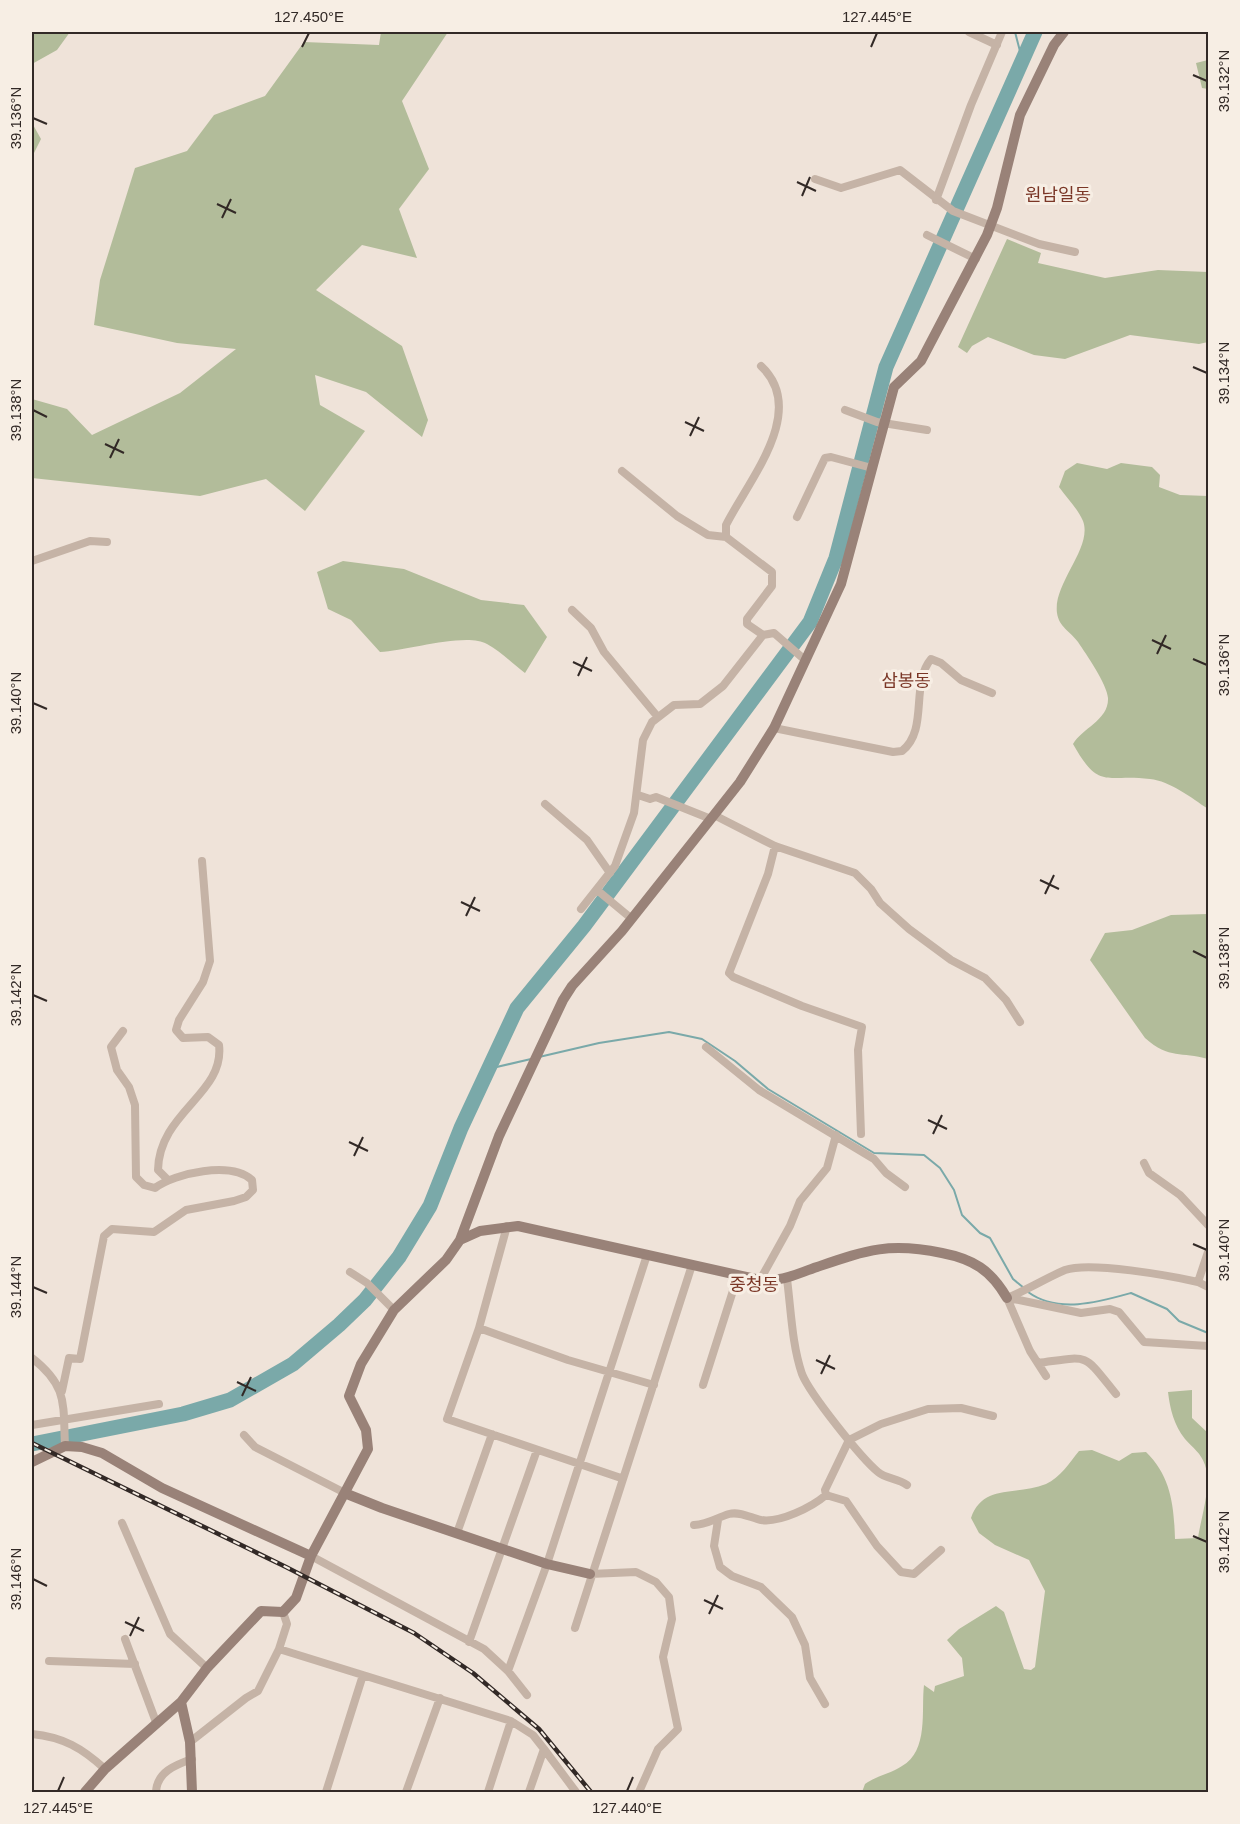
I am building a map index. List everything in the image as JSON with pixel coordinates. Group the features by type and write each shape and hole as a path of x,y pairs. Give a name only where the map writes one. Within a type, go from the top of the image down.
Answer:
{"main road":[{"path":"85,1792 105,1769 181,1702 207,1668 261,1611 283,1612 295,1600 311,1556 366,1456 369,1441 349,1396 350,1386 394,1310 446,1260 460,1240 500,1136 572,986 632,919 740,782 774,728 802,656 841,584 881,422 894,387 921,362 976,259 991,225 1020,115 1053,45 1064,32"},
{"path":"460,1240 480,1231 507,1226 533,1228 760,1280 787,1279 861,1252 896,1246 916,1248 975,1262 999,1284 1007,1298"},
{"path":"32,1462 65,1443 102,1453 162,1488 311,1556"},
{"path":"347,1494 547,1564 590,1574"},
{"path":"181,1702 190,1742 192,1792"}],"street":[{"path":"969,32 997,45"},
{"path":"936,200 971,105 1002,32"},
{"path":"815,179 841,188 900,170 953,211 1040,244 1075,252"},
{"path":"927,235 976,259"},
{"path":"726,537 726,525 765,456 776,428 778,391 770,375 761,366"},
{"path":"845,410 864,418 927,430"},
{"path":"797,517 825,458 831,457 869,467"},
{"path":"622,471 696,528 708,535 726,537 772,572 772,586 747,619 747,624 763,635"},
{"path":"32,561 90,541 106,542"},
{"path":"572,610 591,628 604,652 657,716"},
{"path":"581,909 598,891 610,873 634,813 644,740 647,729 657,716 674,705 700,704 716,692 763,635 774,633 802,656"},
{"path":"774,728 893,752 902,751 910,743 914,734 922,685 931,659 941,663 961,680 992,693"},
{"path":"638,795 650,799 656,797 712,817 775,846 855,873 871,889 880,903 909,928 951,960 985,978 1006,1000 1020,1022"},
{"path":"545,804 587,840 610,873"},
{"path":"775,846 768,874 729,973 768,993 862,1027 858,1043 857,1068 861,1134"},
{"path":"167,1179 158,1170 167,1134 181,1113 206,1088 220,1053 219,1045 208,1037 183,1038 176,1030 179,1020 203,982 210,961 202,861"},
{"path":"598,891 632,919"},
{"path":"65,1443 62,1391 69,1358 80,1359 104,1236 112,1229 154,1232 186,1210 246,1197 253,1190 254,1185 246,1175 230,1171 211,1170 167,1179 155,1188 144,1185 136,1177 135,1105 129,1087 117,1070 111,1047 123,1031"},
{"path":"706,1047 759,1090 874,1159 886,1173 905,1187"},
{"path":"760,1280 790,1226 800,1201 827,1168 836,1136"},
{"path":"1144,1163 1149,1173 1180,1195 1209,1225"},
{"path":"507,1226 479,1328 447,1419 621,1478"},
{"path":"1198,1282 1209,1252"},
{"path":"508,1671 547,1564 647,1255"},
{"path":"574,1628 692,1265"},
{"path":"1007,1298 1065,1270 1077,1268 1128,1271 1198,1282 1209,1287"},
{"path":"350,1272 366,1282 394,1310"},
{"path":"703,1385 738,1275"},
{"path":"787,1279 796,1350 803,1376 849,1440 880,1473 907,1485"},
{"path":"1007,1298 1080,1313 1110,1309 1119,1312 1144,1341 1209,1346"},
{"path":"1007,1298 1046,1376"},
{"path":"479,1328 610,1373 654,1385"},
{"path":"1038,1363 1081,1357 1088,1360 1116,1394"},
{"path":"32,1358 44,1368 62,1391"},
{"path":"32,1425 63,1423 159,1404"},
{"path":"826,1495 825,1490 849,1440 881,1424 928,1409 961,1408 993,1416"},
{"path":"457,1533 492,1434"},
{"path":"244,1435 255,1447 347,1494"},
{"path":"469,1642 537,1450"},
{"path":"694,1525 737,1513 765,1521 771,1520 803,1511 826,1495"},
{"path":"826,1495 846,1501 877,1546 901,1572 914,1574 941,1550"},
{"path":"718,1520 714,1546 720,1567 732,1576 761,1587 792,1617 806,1646 810,1678 825,1704"},
{"path":"122,1523 170,1634 207,1668"},
{"path":"311,1556 484,1649 508,1671 526,1695"},
{"path":"590,1574 636,1572 656,1582 669,1597 672,1619 663,1657 678,1729 658,1749 639,1792"},
{"path":"190,1742 258,1691 279,1649 287,1624 283,1612"},
{"path":"126,1639 156,1722"},
{"path":"279,1649 511,1721 533,1735 576,1792"},
{"path":"49,1661 135,1664"},
{"path":"326,1792 363,1675"},
{"path":"406,1792 440,1698"},
{"path":"488,1792 511,1721"},
{"path":"32,1734 50,1736 73,1743 105,1769"},
{"path":"529,1792 544,1749"},
{"path":"156,1792 160,1779 170,1767 192,1759"}],"green space":[{"path":"32,32 70,32 57,50 32,64"},
{"path":"381,32 448,32 402,101 429,169 399,209 417,258 362,245 316,290 402,346 428,420 422,437 366,392 315,375 320,405 365,431 305,511 266,479 200,496 32,478 32,399 67,409 92,435 180,393 236,349 177,343 94,325 100,280 135,168 187,151 214,115 265,96 304,42 379,45"},
{"path":"1208,60 1208,89 1202,88 1196,63"},
{"path":"32,123 41,139 32,157"},
{"path":"1007,239 1041,253 1038,263 1105,278 1158,270 1208,272 1208,342 1199,344 1130,335 1065,359 1034,355 988,337 972,346 967,353 958,347"},
{"path":"1077,463 1107,469 1121,463 1152,467 1160,475 1159,487 1180,495 1208,496 1208,809 1181,791 1158,780 1098,775 1090,769 1073,744 1100,718 1107,706 1108,698 1096,669 1078,642 1062,625 1057,613 1057,602 1061,590 1083,543 1085,531 1081,517 1059,487 1065,471"},
{"path":"343,561 404,569 481,600 524,605 547,637 525,673 492,647 477,641 451,641 380,652 351,620 328,609 317,572"},
{"path":"1208,914 1208,1059 1169,1052 1145,1038 1090,960 1105,933 1132,930 1171,915"},
{"path":"1192,1390 1192,1418 1208,1433 1208,1792 862,1792 865,1784 902,1766 911,1759 916,1751 922,1729 924,1685 934,1692 935,1686 964,1676 962,1658 947,1640 959,1629 996,1606 1004,1612 1024,1669 1031,1670 1035,1667 1045,1591 1029,1560 995,1545 979,1533 971,1518 976,1507 984,1500 1002,1492 1046,1484 1060,1474 1079,1451 1092,1450 1119,1461 1132,1453 1146,1452 1161,1471 1170,1492 1175,1539 1198,1538 1207,1492 1207,1473 1201,1457 1185,1439 1175,1422 1168,1392"}],"waterway":[{"path":"1015,32 1022,59"},
{"path":"32,1444 183,1414 230,1400 293,1364 365,1300 399,1257 430,1206 461,1128 517,1008 584,926 810,622 836,558 886,367 1035,32"},
{"path":"539,1057 599,1043 669,1032 702,1039 735,1061 768,1089 874,1153 924,1155 940,1168 954,1190 962,1215 980,1233 990,1238 1013,1279 1024,1288"},
{"path":"488,1069 531,1059"},
{"path":"1028,1292 1052,1303 1065,1304 1106,1300 1131,1293 1167,1309 1179,1321 1208,1333"}],"railway":[{"path":"32,1443 286,1567 414,1633 473,1673 539,1729 591,1792"}],"district":[{"name":"원남일동","path":"1058,195"},
{"name":"삼봉동","path":"906,681"},
{"name":"중청동","path":"754,1285"}]}
